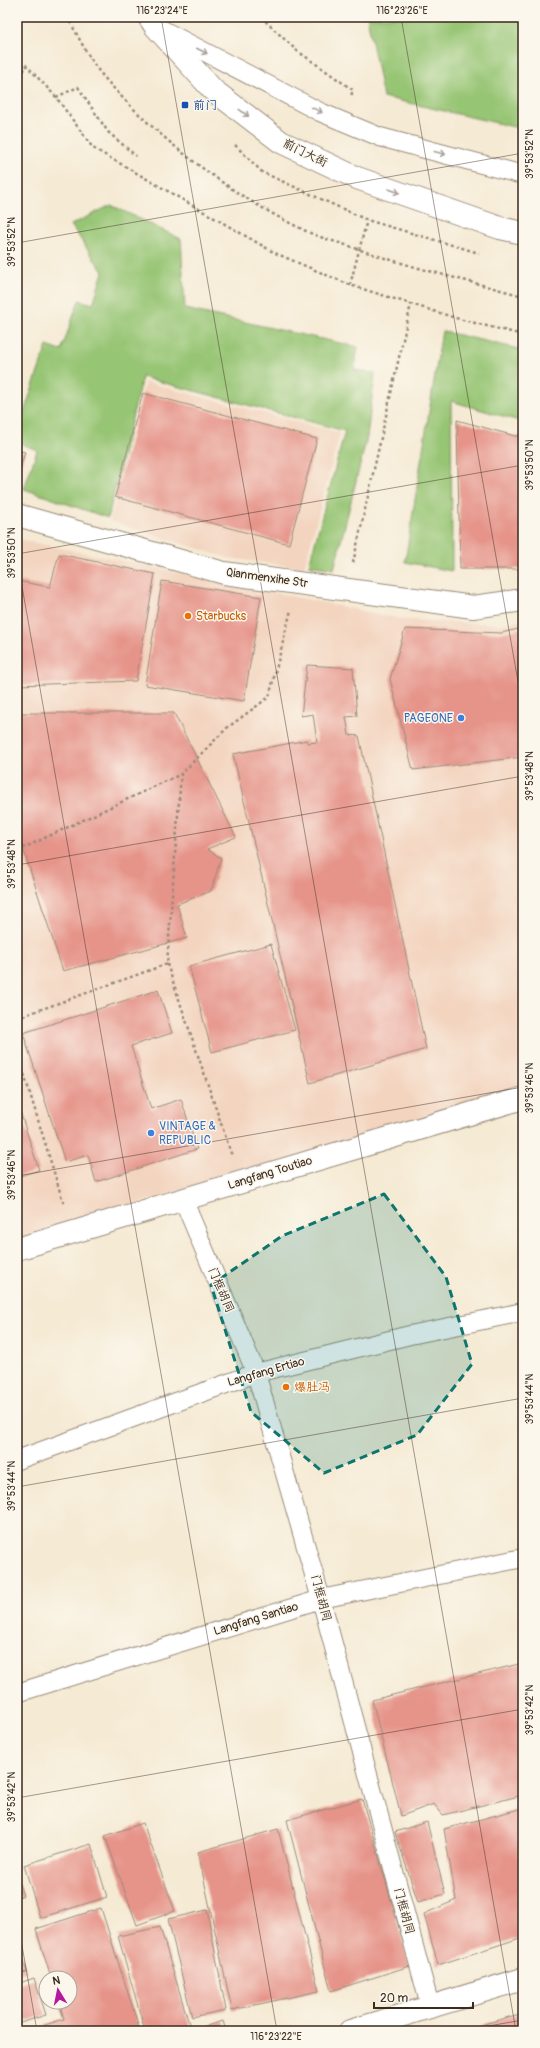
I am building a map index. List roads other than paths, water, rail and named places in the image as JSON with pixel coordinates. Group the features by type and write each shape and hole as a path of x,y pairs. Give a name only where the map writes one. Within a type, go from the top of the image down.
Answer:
{"street":[{"name":"前门大街","path":"152,22 213,90 281,142 357,178 500,228 523,233"},
{"name":"Qianmenxihe Str","path":"17,515 224,573 474,607 523,600"},
{"name":"Langfang Toutiao","path":"17,1249 523,1098"},
{"path":"350,2031 523,1979"}],"lane":[{"path":"152,22 320,112 380,137 523,175"},
{"name":"门框胡同","path":"182,1199 256,1373 321,1599 430,2006"},
{"name":"Langfang Ertiao","path":"17,1460 256,1373 410,1335 523,1312"},
{"name":"Langfang Santiao","path":"17,1694 321,1599 523,1558"}],"place":[{"name":"前门","path":"185,105"},
{"name":"Starbucks","path":"188,616"},
{"name":"PAGEONE","path":"461,718"},
{"name":"VINTAGE & REPUBLIC","path":"151,1133"},
{"name":"爆肚冯","path":"286,1387"}]}
